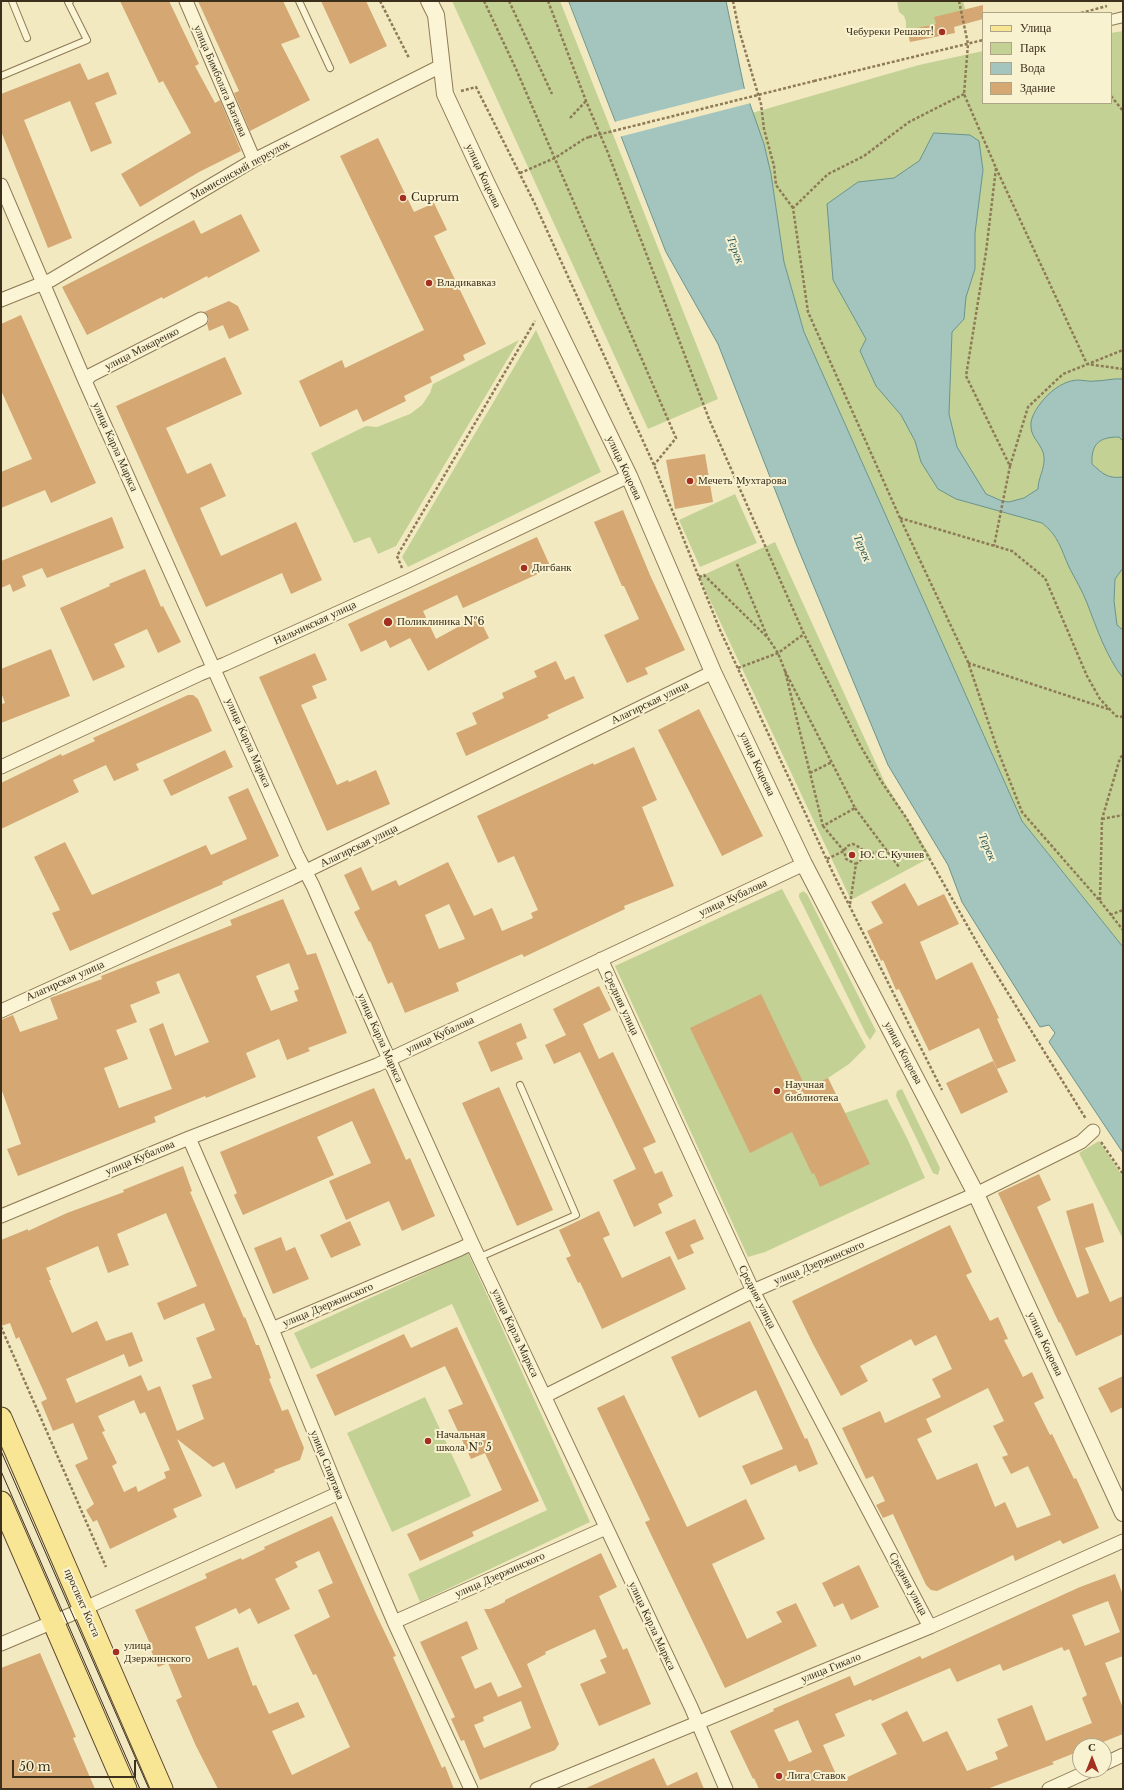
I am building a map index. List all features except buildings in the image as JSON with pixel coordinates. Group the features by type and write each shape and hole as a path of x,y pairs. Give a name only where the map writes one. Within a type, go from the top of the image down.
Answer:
{"main road":[{"name":"проспект Коста","path":"1,1418 162,1789"},
{"path":"1,1502 126,1789"}],"street":[{"name":"улица Бимболата Ватаева","path":"186,1 254,160"},
{"name":"улица Коцоева","path":"429,1 436,15 445,94 629,476 713,672 804,864 976,1194 1123,1513"},
{"path":"1112,20 1123,17"},
{"name":"Мамисонский переулок","path":"43,283 254,160 441,66"},
{"name":"улица Карла Маркса","path":"1,185 85,381 472,1243 545,1396 726,1789"},
{"path":"1,300 43,283"},
{"name":"улица Макаренко","path":"85,381 91,375 201,319"},
{"name":"Нальчикская улица","path":"1,767 214,668 408,581 629,476"},
{"name":"Алагирская улица","path":"1,1010 306,872 713,672"},
{"name":"улица Кубалова","path":"1,1216 189,1138 389,1059 804,864"},
{"name":"Средняя улица","path":"601,959 753,1291 930,1627"},
{"name":"улица Дзержинского","path":"545,1396 753,1291 976,1194 1081,1142 1093,1131"},
{"name":"улица Спартака","path":"189,1138 272,1329 394,1622 471,1789"},
{"name":"улица Дзержинского","path":"272,1329 472,1243"},
{"path":"1,1644 339,1493"},
{"name":"улица Дзержинского","path":"394,1622 606,1528"},
{"name":"улица Гикало","path":"537,1789 696,1722 930,1627 1123,1540"},
{"path":"1112,1760 1123,1755"},
{"path":"1049,1789 1073,1778"}],"lane":[{"path":"12,1 27,38"},
{"path":"1,76 87,40 68,2 70,1"},
{"path":"299,1 330,68"},
{"path":"480,1257 576,1215 520,1085"}],"path":[{"path":"380,1 409,58"},
{"path":"484,1 516,69 676,438 654,465"},
{"path":"509,1 552,94"},
{"path":"548,1 586,101 608,153 708,419 804,634 860,745 881,781 907,820 980,948 1093,1131 1123,1174"},
{"path":"733,1 739,30 761,104 764,128 774,166 776,185 793,208 808,312 900,518 968,662 998,751 1022,812 1100,901 1123,930"},
{"path":"959,1 968,44 964,94 996,168 1087,364"},
{"path":"1084,12 1109,5"},
{"path":"520,173 554,158 589,137 982,40"},
{"path":"445,94 476,88 520,173 654,465 699,577 738,668 833,874 850,905 945,1096"},
{"path":"793,208 828,174 864,156 909,122 964,94"},
{"path":"1112,97 1123,111"},
{"path":"570,118 586,101"},
{"path":"996,168 986,252 966,376 1010,466"},
{"path":"408,581 397,556 545,304"},
{"path":"994,546 1010,466 1028,406 1064,374 1123,350"},
{"path":"1087,364 1123,369"},
{"path":"900,518 1012,551 1045,578 1087,676 1100,699 1116,716 1123,717"},
{"path":"737,564 768,638"},
{"path":"699,577 704,575 768,638 778,652 785,671 823,826 844,851 846,859 856,864"},
{"path":"738,668 778,652 804,634"},
{"path":"968,662 1110,710"},
{"path":"785,671 855,808 898,867"},
{"path":"1100,901 1102,819 1120,758 1123,755"},
{"path":"810,773 832,762"},
{"path":"823,826 855,808"},
{"path":"1102,819 1123,815"},
{"path":"827,859 844,851 847,846 854,844 865,854"},
{"path":"850,905 856,864 865,854 887,851"},
{"path":"828,877 833,874"},
{"path":"1110,914 1123,910"},
{"path":"1,1327 106,1567"}],"green space":[{"path":"452,1 560,1 718,399 648,429"},
{"path":"897,1 963,1 968,21 901,37 906,29 906,22 904,16 899,12"},
{"path":"1123,31 1123,947 1022,821 804,332 784,262 771,174 764,144 752,113 919,65 982,51 982,104 1112,104 1112,33"},
{"path":"536,330 601,472 408,567 402,557"},
{"path":"519,340 396,546 378,554 370,537 354,543 311,453 366,426 377,427 410,414 422,405 430,393 433,384"},
{"path":"735,494 757,543 700,567 679,520"},
{"path":"775,542 885,783 931,857 851,900 699,577"},
{"path":"782,889 866,1047 849,1064 828,1078 845,1113 887,1099 925,1178 765,1252 748,1257 615,966"},
{"path":"803,891 807,894 876,1031 870,1040 799,897 799,894"},
{"path":"902,1089 940,1168 938,1175 933,1173 896,1096 897,1091"},
{"path":"1099,1141 1123,1177 1123,1239 1079,1153"},
{"path":"468,1253 590,1522 420,1602 408,1574 547,1510 452,1304 311,1369 294,1333"},
{"path":"425,1397 471,1496 392,1532 347,1433"}],"water":[{"name":"Терек","path":"569,1 726,1 744,87 764,144 771,174 784,262 804,332 1022,821 1123,947 1123,1153 1049,1042 1055,1033 1049,1025 1040,1027 962,902 948,865 888,765 797,546 718,344 666,252"},
{"path":"934,133 970,135 979,141 983,170 975,233 975,269 966,297 964,319 952,332 949,414 957,447 986,494 1002,501 1009,502 1024,498 1038,489 1044,457 1042,449 1033,435 1031,421 1038,407 1051,392 1061,385 1071,381 1123,379 1123,441 1119,437 1101,440 1093,451 1092,464 1106,475 1123,477 1123,568 1115,579 1114,601 1117,625 1123,630 1123,678 1107,651 1081,589 1052,532 1042,523 956,499 938,489 921,462 915,441 901,415 876,386 860,351 866,339 833,280 827,204 858,182 894,178 919,161"}],"pier":[{"path":"747,88 751,103 619,137 614,122"}],"tram line":[{"path":"1,1451 149,1789"},
{"path":"1,1471 140,1789"}],"place":[{"name":"Чебуреки Решают!","path":"942,32"},
{"name":"Cuprum","path":"403,198"},
{"name":"Владикавказ","path":"429,283"},
{"name":"Мечеть Мухтарова","path":"690,481"},
{"name":"Дигбанк","path":"524,568"},
{"name":"Поликлиника №6","path":"388,622"},
{"name":"Ю. С. Кучиев","path":"852,855"},
{"name":"Научная библиотека","path":"777,1091"},
{"name":"Начальная школа № 5","path":"428,1441"},
{"name":"улица Дзержинского","path":"116,1652"},
{"name":"Лига Ставок","path":"779,1776"}]}
